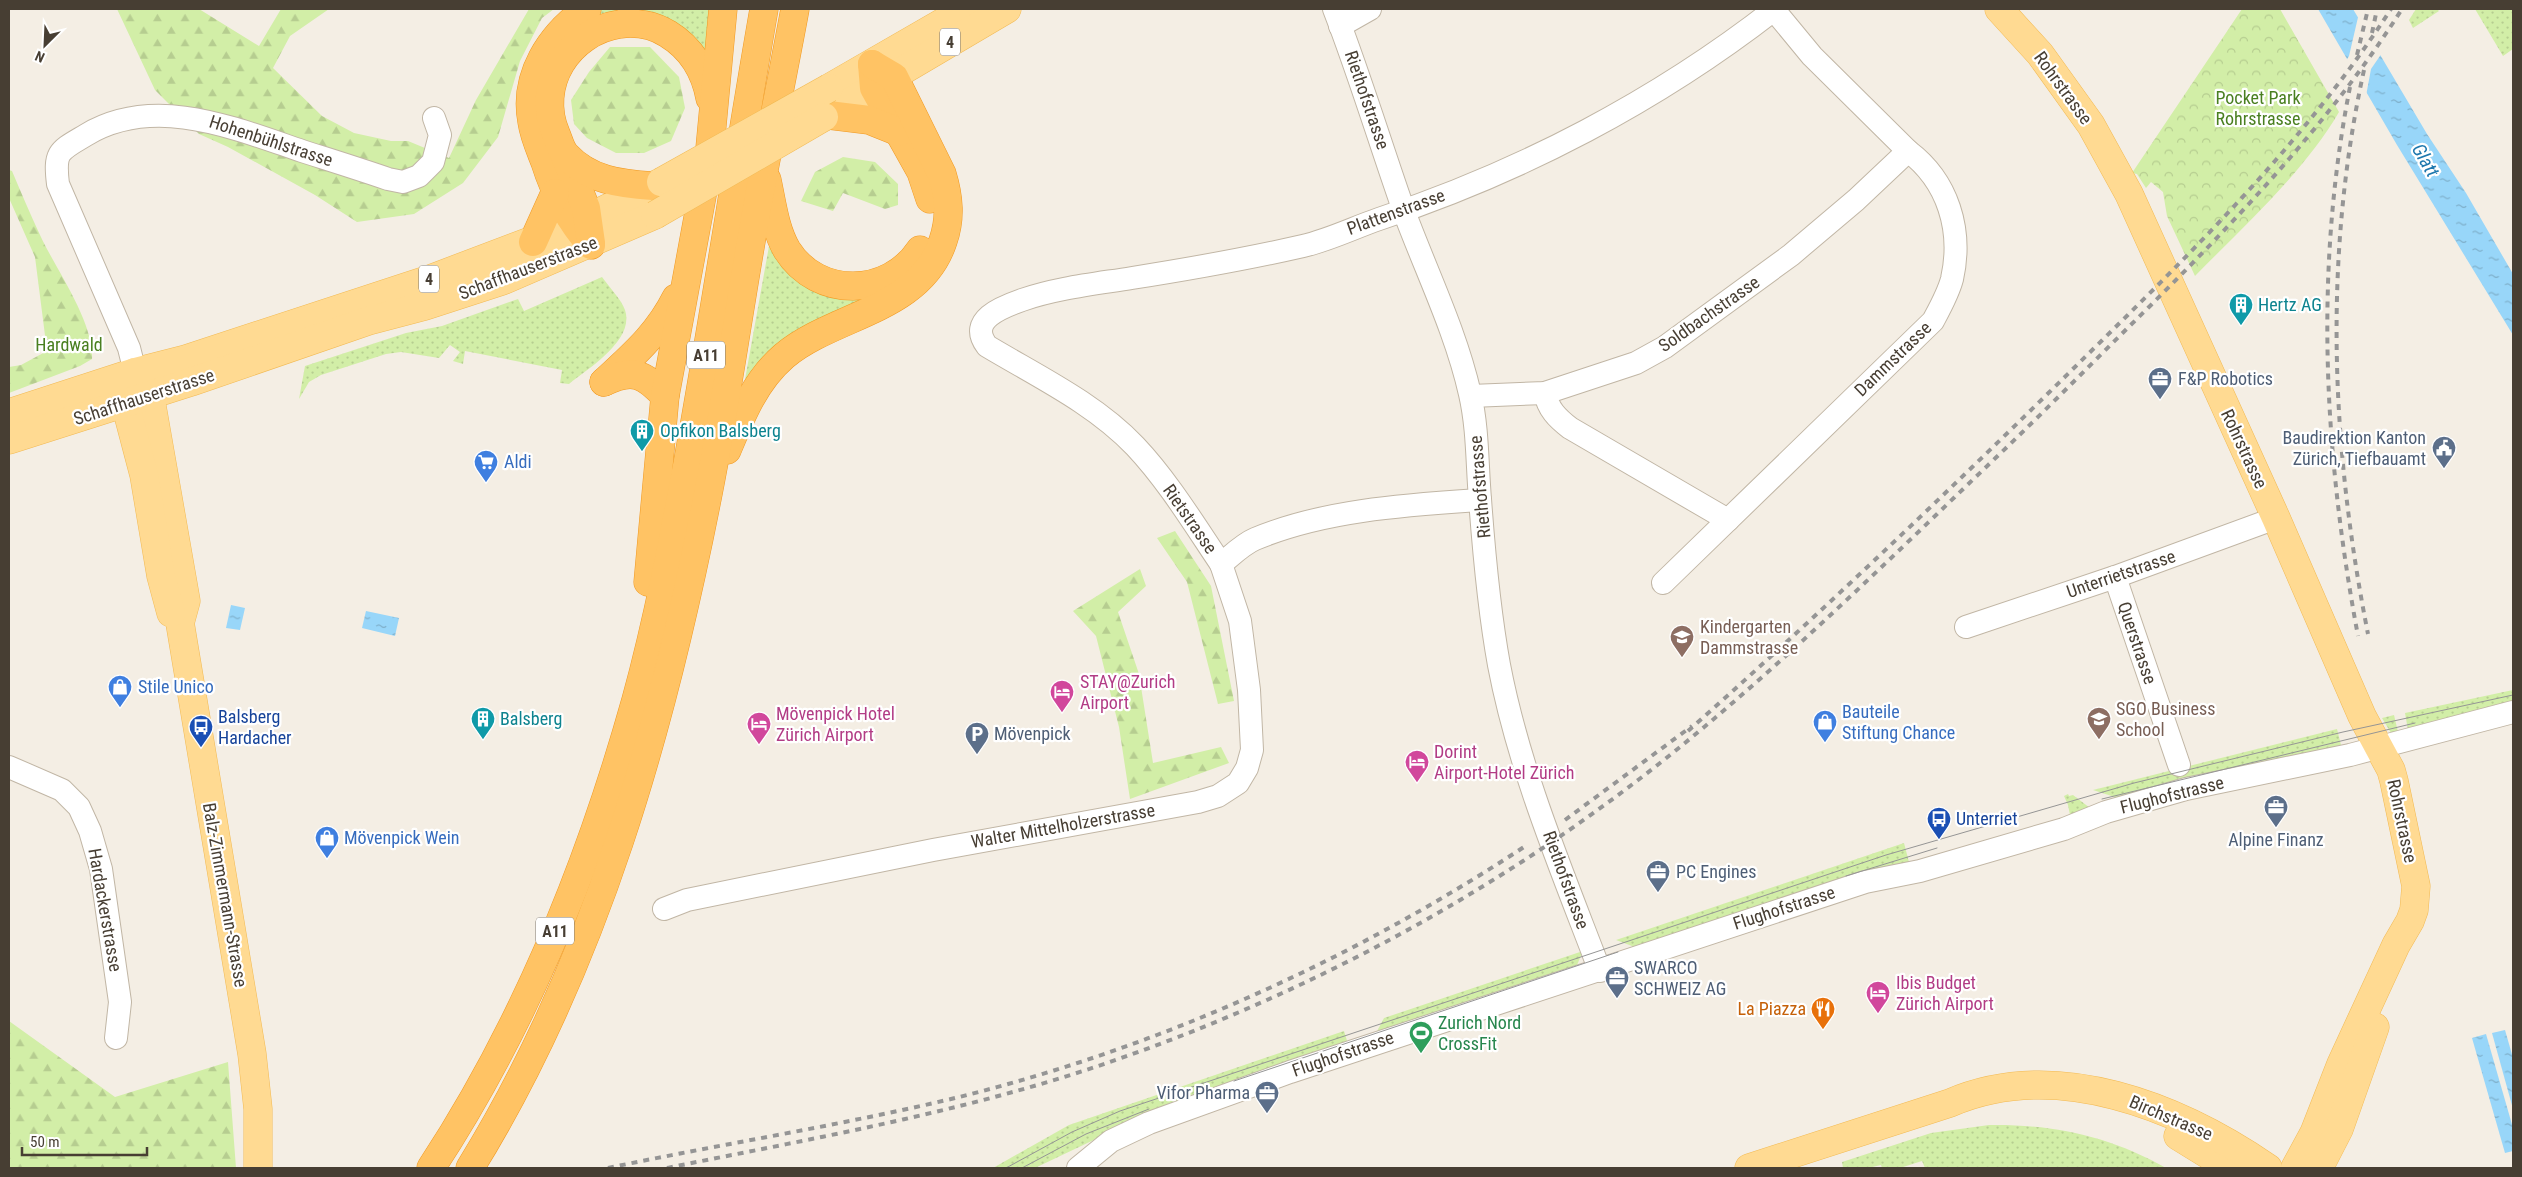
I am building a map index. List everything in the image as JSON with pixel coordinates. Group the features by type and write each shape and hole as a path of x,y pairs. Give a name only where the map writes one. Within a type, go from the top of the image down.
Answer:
{"highway":[{"path":"584,229 555,193 532,121 531,91 536,69 549,46 571,21 587,9"},
{"path":"637,698 665,396 709,158 723,9"},
{"name":"A11","path":"431,1168 475,1098 539,971 605,803 637,698 673,536 690,445 764,9"},
{"name":"A11","path":"470,1168 499,1119 545,1029 578,952 612,864 638,786 664,692 708,495 764,170 795,9"},
{"path":"584,229 564,153 550,112 553,80 561,60 572,46 586,36 604,28 622,24 648,25 664,31 691,54 702,72 712,111"},
{"path":"764,170 783,242 798,264 817,278 839,286 869,286 886,280 907,266 920,251 930,222 931,204 926,184 899,132 880,76"},
{"path":"708,495 744,409 759,384 774,365 791,350 814,336 903,293 926,273 940,250 949,219 947,189 936,160 880,76"},
{"path":"827,107 899,132"},
{"path":"564,153 597,177 623,184 657,184"},
{"path":"533,242 555,193"},
{"path":"665,396 650,380 634,374 621,374 604,382 655,334 666,318 689,269"}],"main road":[{"name":"Schaffhauserstrasse","path":"880,76 966,9"},
{"name":"Schaffhauserstrasse","path":"9,413 135,372 186,359 430,279 533,242 584,229 655,215 827,107 880,76 1007,9"},
{"name":"Rohrstrasse","path":"1999,9 2040,54 2086,117 2130,194 2276,518 2362,716 2394,781 2416,886 2414,910 2410,921 2411,952 2397,985 2369,1039 2354,1088 2322,1156 2295,1168"},
{"name":"Schaffhauserstrasse","path":"9,440 138,399 368,321 425,306 502,281 657,184 827,107"},
{"path":"135,372 138,399"},
{"name":"Balz-Zimmermann-Strasse","path":"138,399 186,601 180,624 252,1054 258,1109 258,1168"},
{"name":"Birchstrasse","path":"1749,1168 1950,1103 2040,1100 2095,1103 2130,1114 2249,1164"},
{"path":"2249,1164 2279,1155 2322,1156"}],"street":[{"path":"1337,17 1370,9"},
{"name":"Dammstrasse","path":"1662,584 1933,321 1944,300 1954,264 1954,237 1951,216 1937,180 1925,164 1908,151 1812,56 1775,9"},
{"name":"Plattenstrasse","path":"983,324 1002,307 1042,293 1204,266 1306,245 1404,211 1570,139 1644,99 1708,58 1775,9"},
{"name":"Riethofstrasse","path":"1337,17 1404,211 1461,359 1471,396 1478,448 1480,500 1492,616 1510,713 1545,821 1600,971"},
{"name":"Hohenbühlstrasse","path":"135,372 129,348 58,184 56,162 63,148 95,129 134,118 187,118 233,127 388,179 403,182 419,176 434,160 440,135 434,118"},
{"name":"Soldbachstrasse","path":"1471,396 1545,392 1636,363 1665,347 1791,255 1856,200 1908,151"},
{"name":"Rietstrasse","path":"983,324 980,330 981,338 987,346 1087,406 1135,446 1154,468 1221,564 1253,540 1303,524 1374,510 1480,500"},
{"path":"1545,392 1547,403 1555,416 1570,428 1728,520"},
{"name":"Unterrietstrasse","path":"1966,627 2115,577 2276,518"},
{"name":"Walter Mittelholzerstrasse","path":"664,910 687,900 933,850 1198,802 1218,796 1238,783 1247,768 1252,750 1249,690 1240,621 1221,564"},
{"name":"Querstrasse","path":"2115,577 2179,765"},
{"name":"Flughofstrasse","path":"1082,1165 1095,1152 1111,1141 1149,1123 1298,1069 1523,994 1600,971 1865,882 1920,871 2064,829 2134,804 2186,789 2350,755 2513,712"},
{"name":"Hardackerstrasse","path":"9,768 62,790 79,807 90,831 100,869 120,1002 116,1038"}],"green space":[{"path":"117,9 199,9 259,46 281,9 329,9 290,36 273,68 322,116 354,133 391,141 408,141 449,158 476,100 529,9 554,9 542,18 520,61 498,137 463,183 414,214 357,222 315,195 228,147 199,134 155,90"},
{"path":"602,9 712,9 708,61 593,15"},
{"name":"Pocket Park Rohrstrasse","path":"2242,9 2280,9 2339,112 2309,156 2291,177 2195,276 2167,216 2163,192 2151,182 2146,188 2137,174 2132,173"},
{"path":"2416,9 2437,9 2439,11 2413,28 2409,20"},
{"path":"2475,9 2513,9 2513,49 2503,56"},
{"path":"610,47 650,47 679,77 685,108 671,141 644,153 616,153 587,138 574,124 571,100 589,72"},
{"path":"843,157 875,162 898,184 898,205 885,209 843,193 833,211 801,201 815,172"},
{"name":"Hardwald","path":"9,170 12,171 40,235 81,312 91,344 92,359 80,366 9,393 9,367 21,365 47,351 35,257 9,198"},
{"path":"771,235 777,251 889,287 744,385"},
{"path":"602,277 618,297 625,310 626,321 623,332 608,352 569,384 560,383 562,370 465,351 463,364 453,361 460,352 450,345 439,358 401,352 386,354 321,375 309,382 299,399 305,366 406,333 442,326 518,299 524,311"},
{"path":"1175,531 1211,586 1234,701 1218,704 1187,582 1157,538"},
{"path":"1140,569 1146,586 1118,612 1139,674 1153,763 1221,747 1229,763 1130,799 1119,727 1096,636 1073,611"},
{"path":"2513,690 2513,707 2408,730 2405,713"},
{"path":"2394,715 2398,732 2391,733 2382,718"},
{"path":"2337,729 2341,745 2124,800 2093,790"},
{"path":"2068,794 2069,796 2073,795 2090,808 2070,815 2064,796"},
{"path":"1904,843 1909,862 1634,952 1632,946 1616,940"},
{"path":"1583,951 1574,972 1374,1037 1384,1018"},
{"path":"9,1021 115,1097 228,1062 236,1168 9,1168"},
{"path":"1344,1031 1348,1044 1121,1127 1035,1168 993,1168 1069,1125"},
{"path":"1989,1125 2036,1127 2080,1134 2124,1148 2166,1168 1925,1168 1922,1161 1900,1168 1882,1168 1881,1165 1868,1168 1843,1168 1842,1162 1931,1133"}],"water":[{"name":"Glatt","path":"2318,9 2353,9 2427,134 2466,193 2513,274 2513,335 2397,145"},
{"path":"231,605 245,608 240,630 226,628"},
{"path":"366,611 399,618 395,636 362,628"},
{"path":"2505,1030 2513,1058 2513,1109 2492,1033"},
{"path":"2486,1034 2513,1128 2513,1151 2505,1153 2472,1038"}],"pier":[{"path":"2359,13 2382,53 2371,69 2366,96 2346,61 2349,56"}],"tram line":[{"path":"1006,1168 1072,1132 1120,1111 1886,855 2134,783 2343,732 2513,695"},
{"path":"2102,799 2415,723"},
{"path":"1846,876 1937,848"},
{"path":"1234,1081 1618,952"},
{"path":"1022,1168 1086,1134 1149,1109"}],"railway":[{"path":"2357,55 2368,9"},
{"path":"2372,33 2377,9"},
{"path":"1688,731 1788,641 1935,503 2122,321 2205,237 2322,105 2358,58 2391,9"},
{"path":"667,1168 834,1135 999,1096 1107,1063 1184,1035 1260,1003 1334,968 1407,930 1479,889 1548,845 1615,797 1722,712 1886,563 2043,412 2220,235 2253,199 2346,89 2402,9"},
{"path":"2364,70 2351,140 2342,211 2337,281 2337,352 2340,423 2346,493 2368,634"},
{"path":"2350,87 2331,224 2328,362 2331,431 2337,499 2346,568 2358,636"},
{"path":"1565,820 1692,726"},
{"path":"608,1168 865,1118 951,1099 1103,1055 1250,997 1321,963 1392,927 1527,845"}],"place":[{"name":"Hertz AG","path":"2241,326"},
{"name":"F&P Robotics","path":"2160,400"},
{"name":"Opfikon Balsberg","path":"642,452"},
{"name":"Baudirektion Kanton Zürich, Tiefbauamt","path":"2444,469"},
{"name":"Aldi","path":"486,483"},
{"name":"Kindergarten Dammstrasse","path":"1682,658"},
{"name":"Stile Unico","path":"120,708"},
{"name":"STAY@Zurich Airport","path":"1062,713"},
{"name":"Balsberg","path":"483,740"},
{"name":"SGO Business School","path":"2099,740"},
{"name":"Bauteile Stiftung Chance","path":"1825,743"},
{"name":"Mövenpick Hotel Zürich Airport","path":"759,745"},
{"name":"Balsberg Hardacher","path":"201,748"},
{"name":"Mövenpick","path":"977,755"},
{"name":"Dorint Airport-Hotel Zürich","path":"1417,783"},
{"name":"Alpine Finanz","path":"2276,828"},
{"name":"Unterriet","path":"1939,840"},
{"name":"Mövenpick Wein","path":"327,859"},
{"name":"PC Engines","path":"1658,893"},
{"name":"SWARCO SCHWEIZ AG","path":"1617,999"},
{"name":"Ibis Budget Zürich Airport","path":"1878,1014"},
{"name":"La Piazza","path":"1823,1030"},
{"name":"Zurich Nord CrossFit","path":"1421,1054"},
{"name":"Vifor Pharma","path":"1267,1114"}]}
